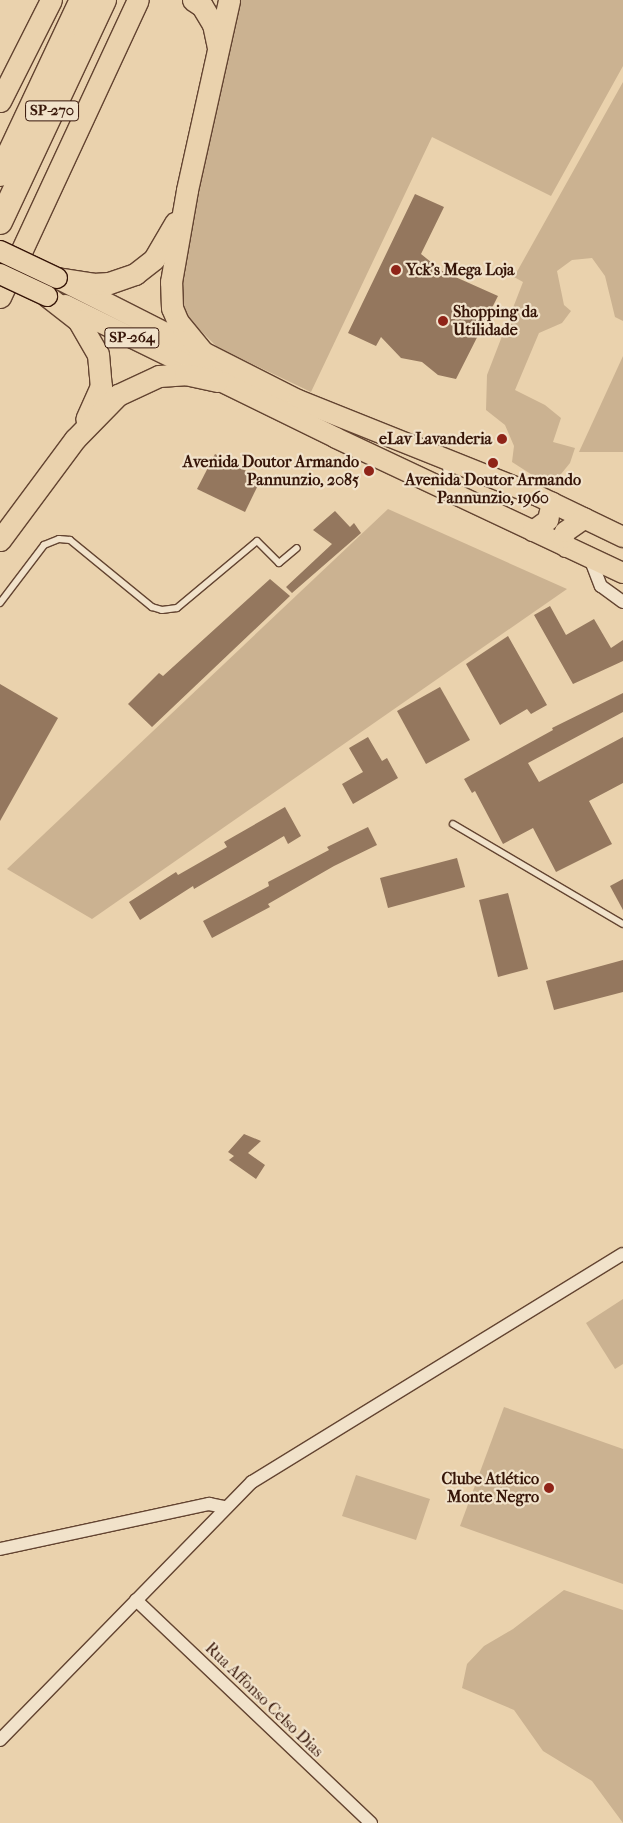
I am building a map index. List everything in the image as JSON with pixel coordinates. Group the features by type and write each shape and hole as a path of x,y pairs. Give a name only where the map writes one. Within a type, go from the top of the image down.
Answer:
{"highway":[{"path":"39,23 46,0"},
{"name":"SP-270","path":"0,101 50,0"},
{"name":"SP-270","path":"0,174 82,0"},
{"name":"SP-270","path":"0,222 104,0"},
{"path":"193,0 202,6 212,24 219,50"},
{"path":"206,356 184,332 172,308 171,282 187,190 229,0"},
{"name":"SP-270","path":"0,297 140,4"},
{"path":"52,287 101,284 135,274 154,260 170,235 187,190"},
{"path":"52,287 85,329 101,365 97,398 75,439"},
{"path":"0,540 75,439 118,395 132,386 160,376 179,374 217,381"}],"main road":[{"name":"SP-264","path":"0,251 52,287 217,381"},
{"name":"SP-264","path":"0,274 52,287 206,356"},
{"path":"206,356 298,400 552,502 623,537"},
{"path":"217,381 447,488 623,573"},
{"path":"533,531 548,520 552,502"},
{"path":"566,547 563,538 565,532 585,518"}],"street":[{"path":"590,558 601,586 623,602"},
{"path":"0,1740 225,1507 252,1482 623,1254"},
{"path":"0,1549 209,1504 225,1507"},
{"name":"Rua Affonso Celso Dias","path":"136,1600 371,1823"}],"lane":[{"path":"446,460 447,488"},
{"path":"0,603 44,545 59,539 70,540 152,607 162,610 177,608 256,541 280,563 297,548"},
{"path":"453,824 623,924"}],"shaded area":[{"path":"237,0 623,0 623,66 551,196 432,137 311,392 217,347 191,321 183,307 179,282"},
{"path":"623,82 623,321 615,317 605,276 592,258 572,260 557,271 564,305 571,311 562,323 539,333 515,390 545,405 561,418 553,442 575,448 570,463 557,479 537,478 512,462 514,446 505,425 486,410 487,375 523,282 514,277"},
{"path":"623,356 623,452 579,452"},
{"path":"388,509 567,589 92,919 7,869"},
{"path":"623,1299 623,1364 615,1369 586,1323"},
{"name":"Clube Atlético Monte Negro","path":"504,1407 623,1449 623,1584 460,1526"},
{"path":"356,1475 430,1499 416,1540 342,1516"},
{"path":"564,1590 623,1610 623,1823 592,1781 543,1751 514,1710 462,1688 467,1664 484,1646 513,1629"}],"building":[{"path":"415,194 444,207 421,254 442,271 498,296 456,379 438,375 422,362 401,358 381,337 376,346 348,333"},
{"path":"215,454 261,479 245,512 197,489"},
{"path":"335,511 350,527 354,523 361,533 292,593 286,587 332,544 313,530"},
{"path":"270,579 290,596 152,727 128,704 159,673 163,676"},
{"path":"550,606 566,635 594,619 611,648 623,640 623,661 573,684 534,615"},
{"path":"508,636 547,705 531,714 527,709 500,725 466,664"},
{"path":"0,684 58,718 0,821"},
{"path":"440,687 470,740 426,764 397,711"},
{"path":"623,693 623,712 528,763 539,782 623,737 623,783 589,801 612,844 556,872 533,828 503,844 475,791 472,793 464,779 553,730 552,728"},
{"path":"368,737 382,761 387,758 398,778 353,804 342,784 363,772 349,748"},
{"path":"285,807 301,836 288,844 284,836 194,889 193,886 140,920 129,902 176,872 178,875 227,847 224,842"},
{"path":"368,827 377,845 334,866 268,904 270,907 212,938 203,921 269,886 268,882 329,850 327,847"},
{"path":"457,858 465,887 388,908 380,878"},
{"path":"623,879 623,910 610,886"},
{"path":"508,893 528,969 498,977 479,900"},
{"path":"623,960 623,992 554,1010 546,981"},
{"path":"244,1134 261,1141 248,1153 265,1165 256,1179 229,1160 234,1156 228,1152"}],"place":[{"name":"Yck's Mega Loja","path":"396,270"},
{"name":"Shopping da Utilidade","path":"443,321"},
{"name":"eLav Lavanderia","path":"502,439"},
{"name":"Avenida Doutor Armando Pannunzio, 1960","path":"493,463"},
{"name":"Avenida Doutor Armando Pannunzio, 2085","path":"369,471"},
{"name":"Clube Atlético Monte Negro","path":"549,1488"}]}
